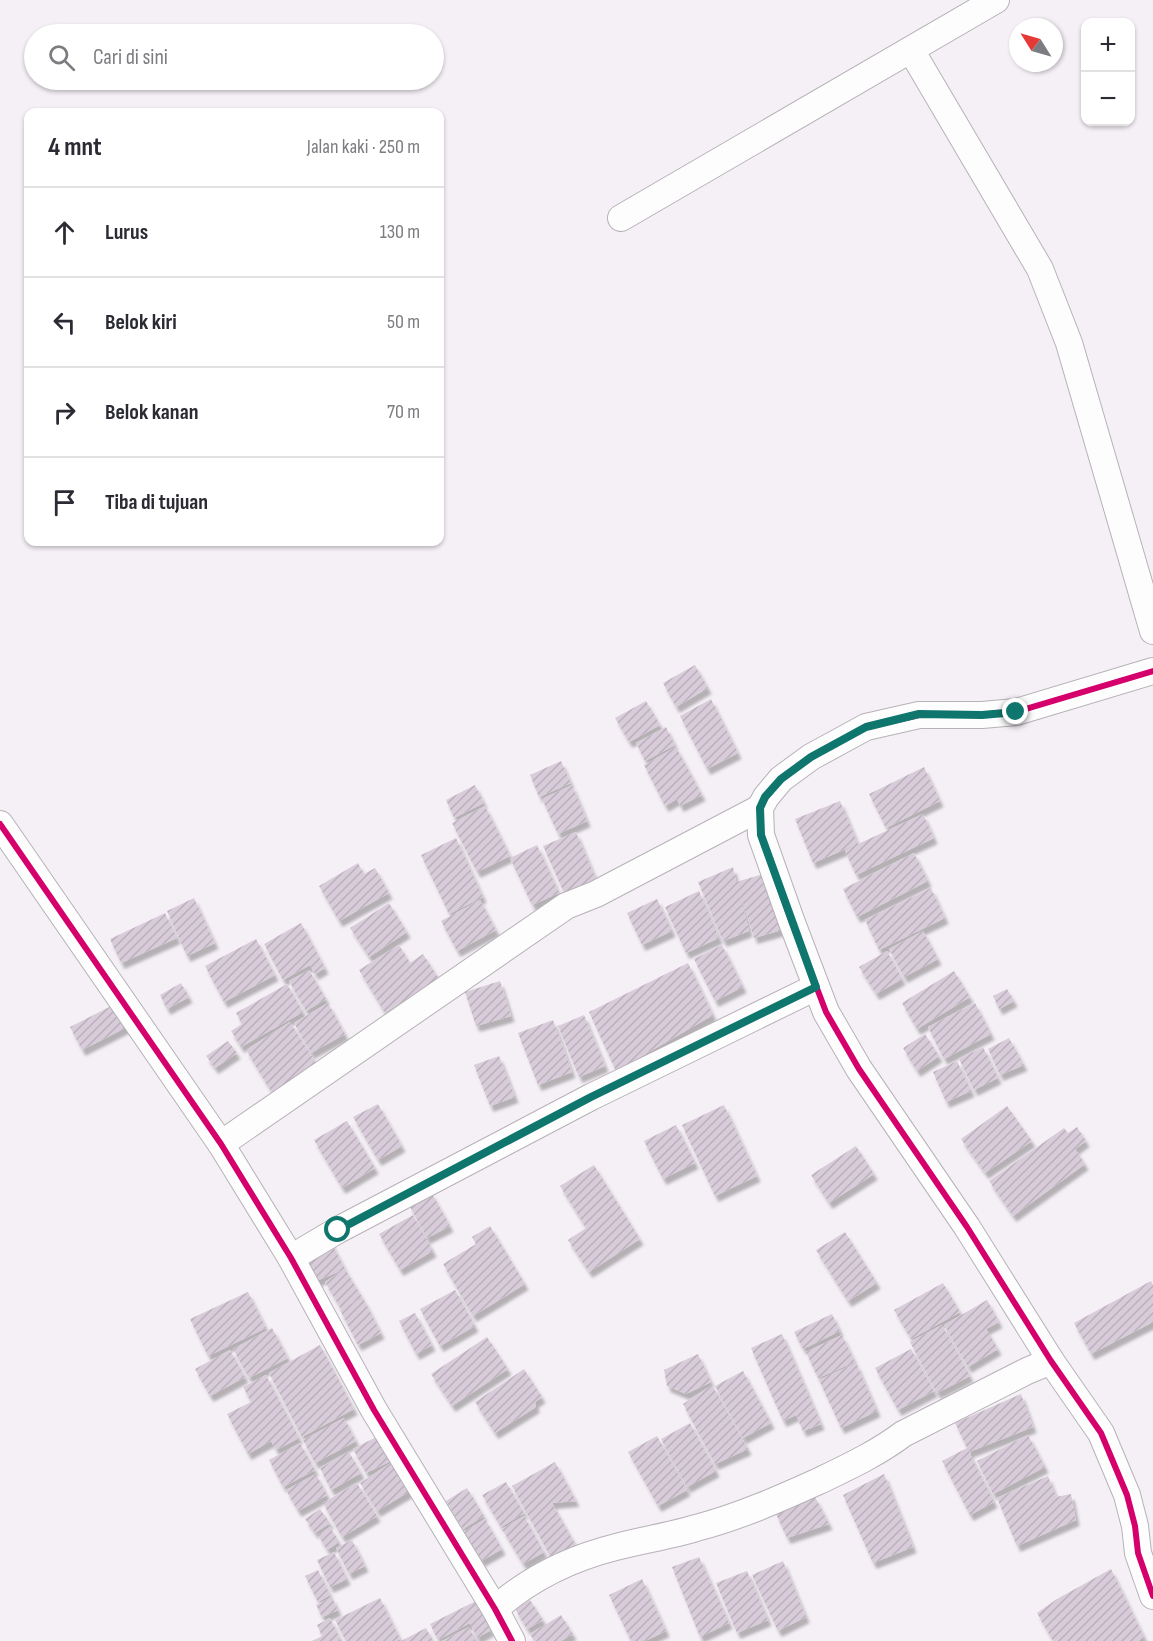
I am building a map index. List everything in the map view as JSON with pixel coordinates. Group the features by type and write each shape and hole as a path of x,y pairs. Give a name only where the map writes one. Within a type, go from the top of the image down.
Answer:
{"street":[{"path":"621,218 996,0"},
{"path":"911,50 1040,269 1069,343 1143,556 1153,631"},
{"path":"1153,671 1016,712 982,715 919,714 866,727 811,757 781,779 765,797 760,808 761,835 826,1012 859,1069 967,1227 1051,1361 1101,1433 1127,1494 1135,1526 1138,1553 1153,1596"},
{"path":"221,1144 566,906 596,894 760,808"},
{"path":"0,824 221,1144 291,1258 374,1410 495,1609 512,1641"},
{"path":"291,1258 338,1230 591,1097 816,987"},
{"path":"495,1609 515,1591 555,1569 613,1547 696,1528 764,1507 839,1471 903,1434 1051,1361"}],"building":[{"path":"695,665 708,688 676,707 663,683"},
{"path":"711,699 738,753 707,769 680,716"},
{"path":"646,701 660,725 629,742 615,718"},
{"path":"666,727 675,745 645,761 636,743"},
{"path":"676,747 702,795 680,806 677,799 665,806 644,765"},
{"path":"561,761 571,783 539,797 530,775"},
{"path":"924,767 940,801 886,828 869,794"},
{"path":"475,785 484,803 454,818 446,800"},
{"path":"572,785 587,821 558,834 542,799"},
{"path":"840,801 858,844 923,814 934,838 856,875 845,851 855,845 813,863 795,819"},
{"path":"485,806 510,856 477,872 452,823"},
{"path":"576,832 597,882 566,897 543,846"},
{"path":"456,838 483,897 449,914 421,855"},
{"path":"537,845 559,893 532,905 510,858"},
{"path":"914,853 928,881 857,917 843,889"},
{"path":"358,863 364,874 375,868 389,893 339,921 319,886"},
{"path":"733,867 736,882 770,872 785,929 754,938 739,890 749,931 723,941 698,882"},
{"path":"931,888 945,918 879,950 865,920"},
{"path":"699,891 719,938 686,953 665,907"},
{"path":"194,898 215,943 187,956 167,911"},
{"path":"657,899 672,931 642,945 627,913"},
{"path":"480,900 496,930 457,951 441,921"},
{"path":"389,903 407,932 369,957 350,928"},
{"path":"165,913 177,938 121,963 110,939"},
{"path":"301,923 325,968 315,974 310,965 283,980 264,944"},
{"path":"923,931 938,959 904,977 889,949"},
{"path":"256,939 275,975 224,1002 205,966"},
{"path":"399,945 410,963 423,954 439,979 385,1013 359,970"},
{"path":"722,945 743,987 715,1001 694,959"},
{"path":"887,951 902,979 876,994 859,967"},
{"path":"688,963 713,1015 616,1071 589,1012"},
{"path":"309,970 326,999 306,1011 289,981"},
{"path":"954,971 970,997 917,1029 902,1003"},
{"path":"500,981 511,1016 476,1026 465,992"},
{"path":"181,983 189,997 167,1009 160,995"},
{"path":"287,984 303,1012 241,1047 231,1031 242,1024 236,1013"},
{"path":"1007,989 1014,1001 999,1009 993,996"},
{"path":"117,1003 129,1026 82,1050 70,1027"},
{"path":"328,1003 345,1034 311,1053 294,1023"},
{"path":"975,1003 991,1034 944,1059 928,1027"},
{"path":"584,1015 605,1066 579,1077 558,1026"},
{"path":"553,1020 572,1072 538,1085 518,1033"},
{"path":"290,1022 319,1068 274,1096 246,1050"},
{"path":"925,1034 939,1056 917,1071 903,1048"},
{"path":"1009,1038 1024,1065 1000,1075 988,1049"},
{"path":"228,1041 237,1053 215,1068 206,1056"},
{"path":"983,1047 998,1078 974,1090 959,1059"},
{"path":"499,1056 515,1097 490,1106 474,1065"},
{"path":"957,1061 971,1091 946,1102 933,1072"},
{"path":"378,1104 402,1146 378,1160 353,1117"},
{"path":"724,1105 757,1176 715,1196 682,1125"},
{"path":"1007,1106 1032,1141 985,1173 961,1139"},
{"path":"347,1121 375,1168 342,1188 314,1140"},
{"path":"676,1125 695,1163 663,1179 644,1141"},
{"path":"1077,1127 1086,1141 1075,1149 1085,1164 1013,1216 989,1181 1064,1128 1068,1133"},
{"path":"856,1146 874,1174 829,1203 811,1175"},
{"path":"594,1165 640,1239 589,1272 568,1240 586,1228 560,1186"},
{"path":"431,1192 450,1226 427,1238 409,1205"},
{"path":"413,1215 433,1251 400,1270 379,1234"},
{"path":"490,1226 525,1284 473,1316 443,1264 476,1244 472,1237"},
{"path":"845,1232 877,1283 848,1301 816,1250"},
{"path":"330,1240 345,1269 314,1282 300,1258"},
{"path":"345,1269 362,1297 341,1309 325,1282"},
{"path":"1151,1281 1153,1285 1153,1322 1091,1354 1074,1323"},
{"path":"943,1283 960,1312 911,1339 894,1310"},
{"path":"455,1290 475,1326 440,1346 420,1309"},
{"path":"248,1292 266,1328 208,1356 190,1319"},
{"path":"363,1298 381,1333 358,1345 340,1310"},
{"path":"987,1300 999,1322 986,1329 998,1349 968,1367 944,1325"},
{"path":"415,1313 432,1345 416,1354 399,1321"},
{"path":"832,1314 840,1331 803,1349 794,1332"},
{"path":"942,1325 970,1376 937,1393 910,1342"},
{"path":"272,1328 288,1358 249,1378 233,1349"},
{"path":"782,1334 821,1424 803,1431 796,1415 783,1421 751,1348"},
{"path":"842,1335 855,1362 818,1378 806,1352"},
{"path":"487,1337 508,1369 452,1406 431,1374"},
{"path":"320,1345 354,1409 302,1437 269,1373"},
{"path":"911,1349 934,1391 898,1410 875,1368"},
{"path":"230,1350 245,1377 210,1396 195,1369"},
{"path":"698,1354 711,1382 686,1394 667,1386 664,1370"},
{"path":"856,1363 877,1411 841,1428 819,1380"},
{"path":"524,1369 542,1397 535,1402 536,1407 495,1433 475,1402"},
{"path":"743,1371 771,1423 743,1438 715,1386"},
{"path":"266,1375 299,1438 276,1450 271,1441 248,1454 227,1414 251,1402 243,1387"},
{"path":"712,1385 748,1449 715,1464 683,1404"},
{"path":"1021,1394 1033,1427 969,1452 994,1502 970,1515 942,1461 967,1448 955,1423"},
{"path":"344,1418 356,1441 315,1463 303,1440"},
{"path":"690,1423 716,1471 687,1487 661,1439"},
{"path":"380,1435 393,1460 366,1473 353,1449"},
{"path":"1028,1435 1045,1467 993,1494 977,1461"},
{"path":"657,1436 687,1490 658,1506 628,1452"},
{"path":"300,1443 315,1470 283,1487 269,1460"},
{"path":"349,1452 361,1473 331,1490 320,1468"},
{"path":"394,1461 412,1490 377,1511 360,1483"},
{"path":"555,1462 576,1501 552,1503 579,1551 555,1565 512,1486"},
{"path":"316,1474 327,1495 298,1511 286,1490"},
{"path":"884,1474 913,1547 873,1563 843,1495"},
{"path":"1048,1476 1056,1497 1071,1494 1076,1520 1017,1546 997,1498"},
{"path":"506,1482 524,1513 501,1527 482,1495"},
{"path":"357,1483 377,1516 342,1537 323,1503"},
{"path":"467,1488 484,1516 463,1529 446,1501"},
{"path":"815,1497 829,1524 787,1538 776,1514"},
{"path":"320,1509 330,1523 315,1533 305,1519"},
{"path":"524,1516 544,1552 523,1564 502,1529"},
{"path":"485,1519 502,1549 481,1561 464,1532"},
{"path":"330,1527 339,1542 327,1550 318,1535"},
{"path":"352,1540 365,1566 349,1574 336,1548"},
{"path":"334,1552 347,1579 330,1587 317,1560"},
{"path":"699,1557 729,1623 700,1637 672,1567"},
{"path":"783,1561 806,1617 778,1631 752,1575"},
{"path":"1111,1569 1144,1637 1138,1641 1053,1641 1037,1613 1057,1599"},
{"path":"318,1570 330,1595 318,1602 305,1576"},
{"path":"747,1571 768,1620 737,1633 716,1583"},
{"path":"642,1579 666,1631 645,1641 631,1641 609,1595"},
{"path":"332,1597 338,1610 322,1617 316,1605"},
{"path":"380,1598 400,1639 396,1641 346,1641 335,1620"},
{"path":"530,1600 543,1620 527,1629 515,1609"},
{"path":"476,1601 491,1630 477,1638 470,1623 438,1640 430,1624"},
{"path":"561,1615 573,1634 561,1641 534,1641 530,1634"},
{"path":"330,1618 341,1641 312,1641 322,1636 317,1625"},
{"path":"469,1627 476,1641 442,1641"},
{"path":"426,1628 433,1641 401,1641"}],"cycle path":[{"path":"1153,671 1016,712 982,715 919,715 866,727 811,757 781,779 760,808 761,835 826,1012 859,1069 967,1227 1051,1361 1101,1433 1127,1495 1135,1526 1138,1553 1153,1596"},
{"path":"0,824 221,1144 291,1258 374,1410 495,1609 512,1641"}],"route":[{"path":"338,1230 591,1097 816,987 761,835 760,808 765,797 781,779 811,757 866,727 919,714 982,715 1016,712"}]}
